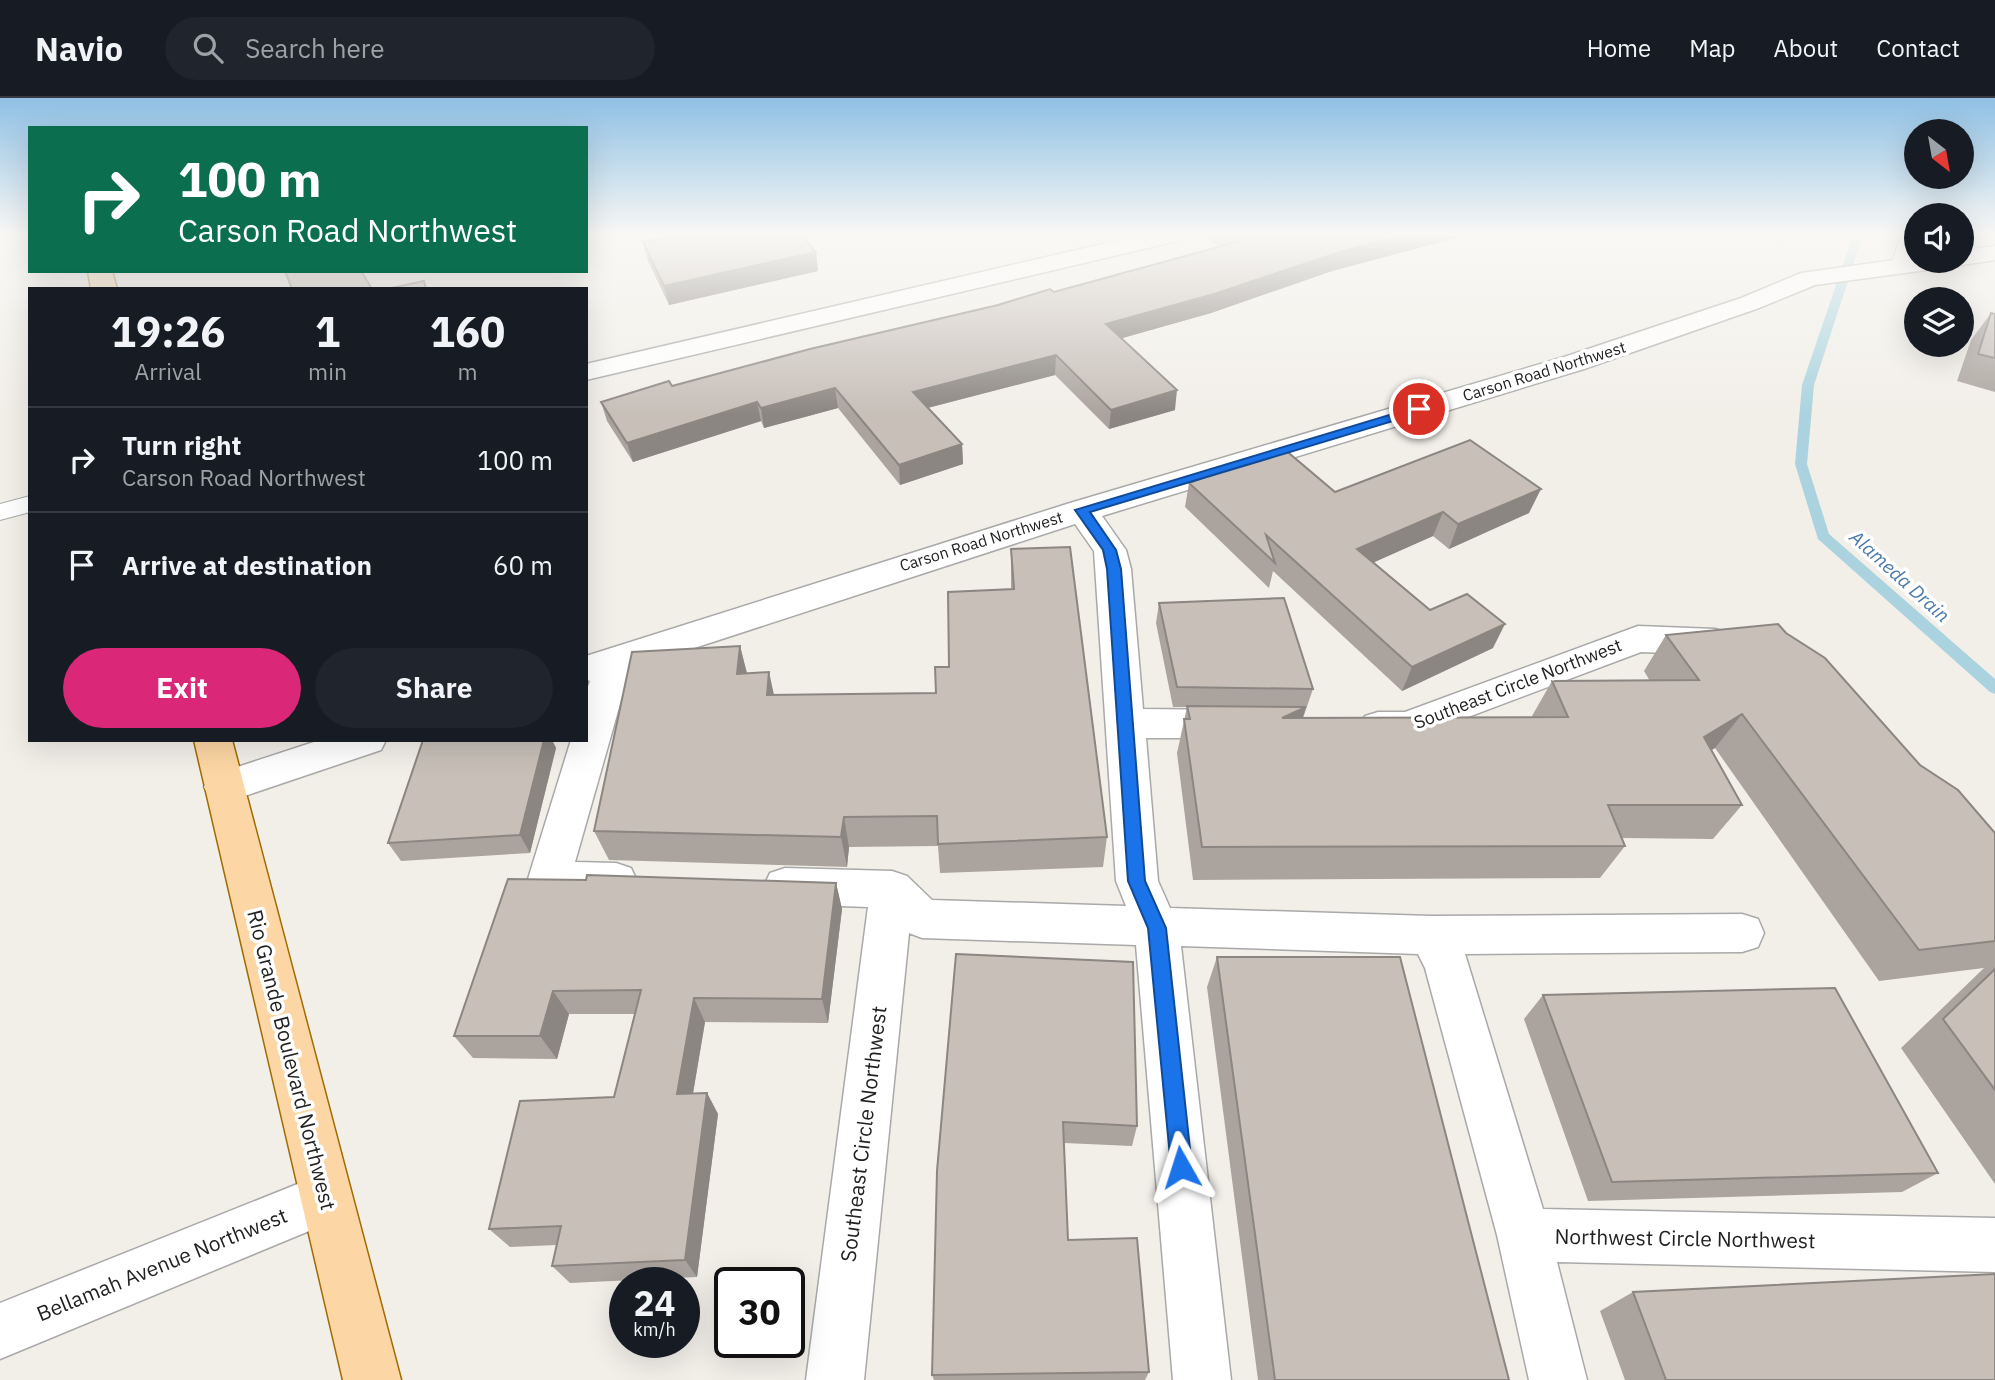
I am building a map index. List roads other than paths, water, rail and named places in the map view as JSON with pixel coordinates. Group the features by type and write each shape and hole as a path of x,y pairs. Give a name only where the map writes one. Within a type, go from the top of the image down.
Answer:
{"main road":[{"name":"Rio Grande Boulevard Northwest","path":"214,742 325,1199 372,1380"}],"street":[{"path":"588,372 917,295"},
{"name":"Carson Road Northwest","path":"600,665 1082,510 1574,363 1770,295"},
{"path":"1082,510 1110,550 1114,569 1137,881 1157,928 1202,1380"},
{"name":"Southeast Circle Northwest","path":"1339,725 1407,726 1638,639 1755,644"},
{"path":"588,715 600,665"},
{"path":"1124,723 1272,724"},
{"path":"224,787 362,742"},
{"path":"582,742 549,879 659,882"},
{"path":"741,884 892,889 922,919 1431,935 1742,933"},
{"name":"Southeast Circle Northwest","path":"835,1380 892,889"},
{"path":"1431,935 1447,965 1524,1235 1558,1380"},
{"name":"Bellamah Avenue Northwest","path":"0,1331 325,1199"},
{"name":"Northwest Circle Northwest","path":"1524,1235 1995,1245"}],"lane":[{"path":"0,512 28,505"}],"waterway":[{"name":"Alameda Drain","path":"1838,295 1808,385 1801,464 1823,536 1995,688"}]}
